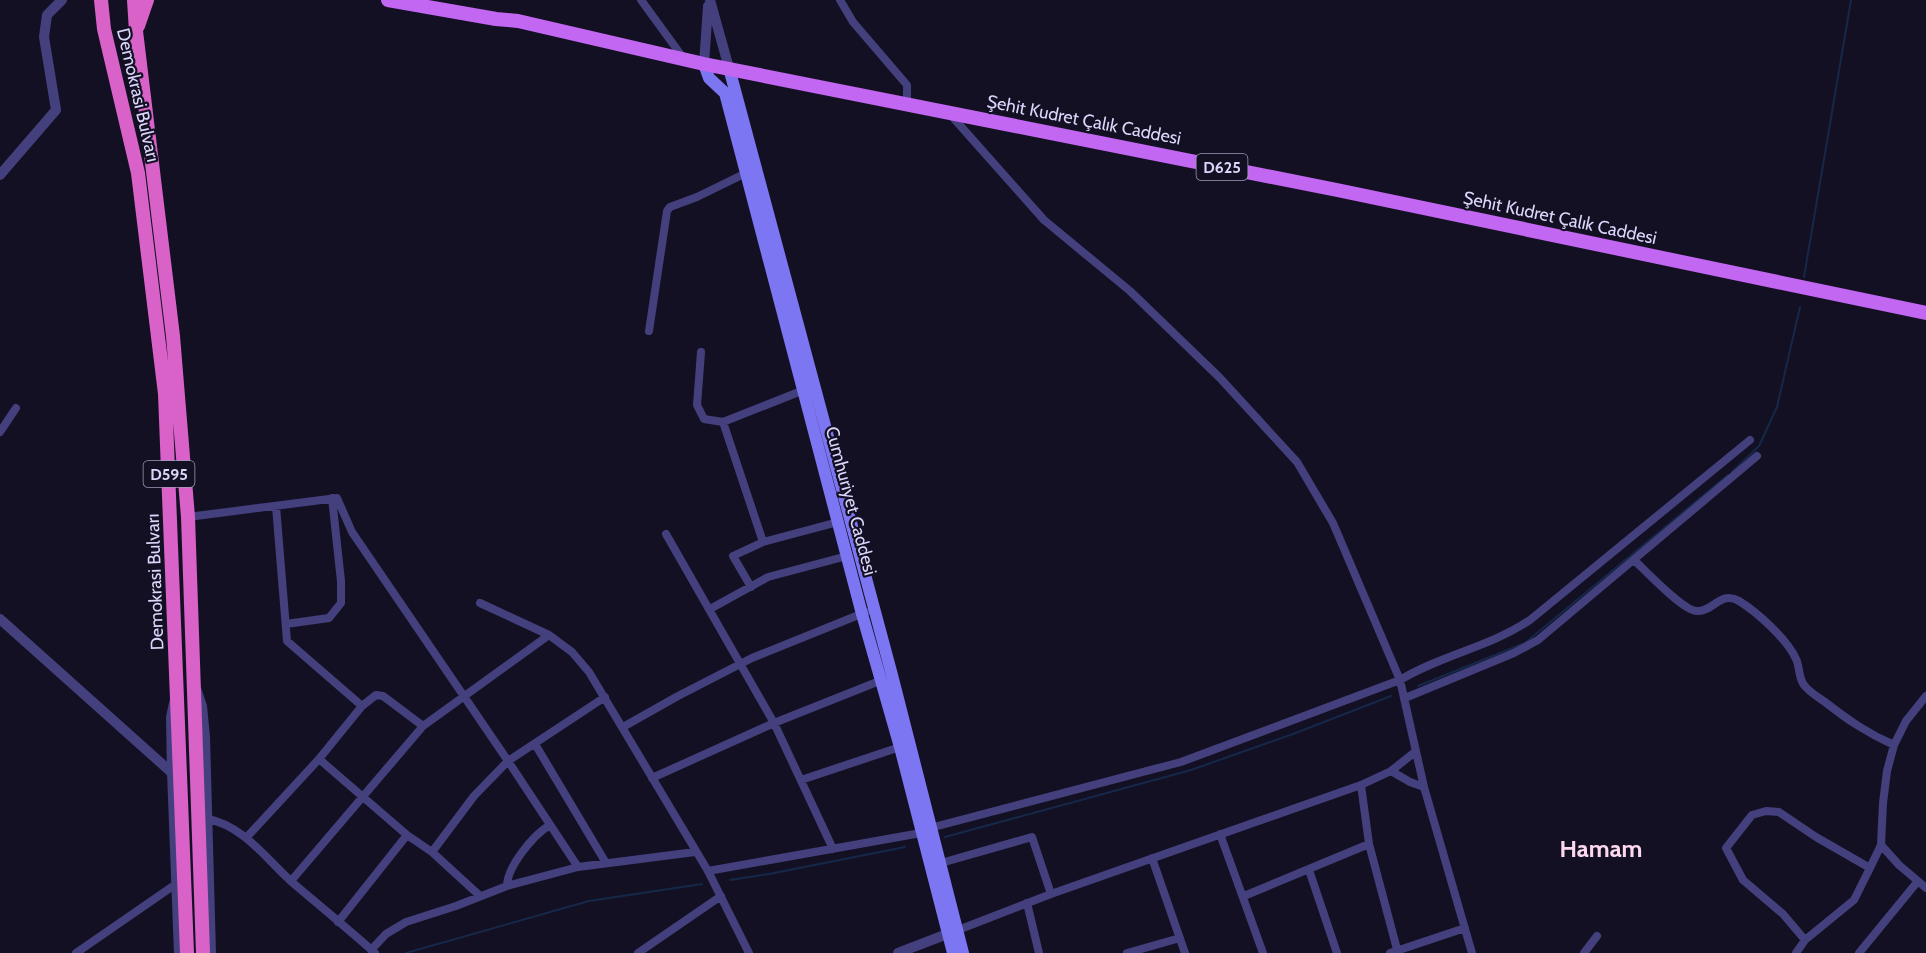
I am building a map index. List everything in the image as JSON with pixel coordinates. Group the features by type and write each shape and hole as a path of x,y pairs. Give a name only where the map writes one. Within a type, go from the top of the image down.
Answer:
{"highway":[{"name":"Demokrasi Bulvarı","path":"100,0 104,29 138,173 165,394 188,953"},
{"name":"Demokrasi Bulvarı","path":"134,0 173,336 188,517 203,953"},
{"path":"136,31 147,0"}],"main road":[{"name":"Şehit Kudret Çalık Caddesi","path":"388,0 518,21 704,64 1381,199 1926,313"},
{"name":"Şehit Kudret Çalık Caddesi","path":"437,0 497,13 518,21"},
{"name":"Cumhuriyet Caddesi","path":"704,64 709,78 725,93 847,556 892,675 926,831 941,863 953,932 953,953"},
{"name":"Cumhuriyet Caddesi","path":"729,68 814,385 882,680 953,932 963,953"}],"street":[{"path":"0,175 56,110 44,37 47,15 62,0"},
{"path":"641,0 684,59"},
{"path":"704,64 709,0"},
{"path":"709,0 729,68"},
{"path":"840,0 854,22 908,85 907,103"},
{"path":"947,111 1044,220 1130,291 1220,378 1297,462 1333,523 1400,680 1424,787 1472,953"},
{"path":"649,331 667,211 670,207 691,200 746,173"},
{"path":"700,352 697,405 704,419 723,422 804,390"},
{"path":"0,432 16,408"},
{"path":"723,422 764,542"},
{"path":"708,871 926,831 1181,762 1400,680 1424,667 1498,638 1530,620 1750,440"},
{"path":"1405,698 1530,645 1757,456"},
{"path":"286,624 329,618 340,603 341,581 332,498"},
{"path":"188,517 337,498 352,532 578,867"},
{"path":"276,506 287,642 362,706"},
{"path":"751,586 733,556 764,542 838,522"},
{"path":"666,534 774,723 833,849"},
{"path":"710,609 768,577 847,556"},
{"path":"1634,560 1664,590 1690,609 1705,610 1724,598 1738,600 1770,627 1793,653 1798,663 1802,682 1808,690 1857,727 1894,746"},
{"path":"480,603 549,635 572,652 581,662 708,871 746,951"},
{"path":"623,728 678,696 752,658 868,612"},
{"path":"0,620 171,772"},
{"path":"291,880 423,726 549,635"},
{"path":"652,778 774,723 882,680"},
{"path":"194,682 200,694 204,716 212,953"},
{"path":"178,688 170,717 178,953"},
{"path":"246,838 372,697 383,696 423,726"},
{"path":"1796,953 1805,940 1854,900 1881,845 1885,782 1894,746 1906,721 1926,696"},
{"path":"432,852 474,796 508,761 604,697"},
{"path":"535,744 606,863"},
{"path":"801,780 900,747"},
{"path":"898,953 1051,894 1361,784 1391,771 1415,752"},
{"path":"319,759 407,835 432,852 480,896"},
{"path":"1391,771 1424,787"},
{"path":"1361,784 1369,844 1395,952 1465,928"},
{"path":"1805,940 1783,914 1743,880 1726,849 1752,815 1766,811 1779,812 1816,837 1870,868"},
{"path":"208,819 224,824 246,838 373,951 396,927 507,886 578,867 695,852"},
{"path":"507,886 510,870 534,838 550,825"},
{"path":"1220,834 1263,953"},
{"path":"338,922 407,835"},
{"path":"941,863 1032,837 1051,894"},
{"path":"1244,896 1369,844"},
{"path":"1881,845 1899,865 1926,888"},
{"path":"1152,858 1185,953"},
{"path":"1309,870 1337,953"},
{"path":"1859,953 1918,881"},
{"path":"76,953 176,884"},
{"path":"638,953 721,896"},
{"path":"1027,903 1040,953"},
{"path":"1584,953 1596,936"},
{"path":"1126,953 1180,938"}],"waterway":[{"path":"1804,277 1851,0"},
{"path":"1732,472 1759,446 1777,407 1800,307"},
{"path":"1418,686 1525,643 1728,475"},
{"path":"945,837 1191,770 1391,696"},
{"path":"730,880 905,847"},
{"path":"406,953 589,901 702,884"}],"district":[{"name":"Hamam","path":"1601,848"}]}
